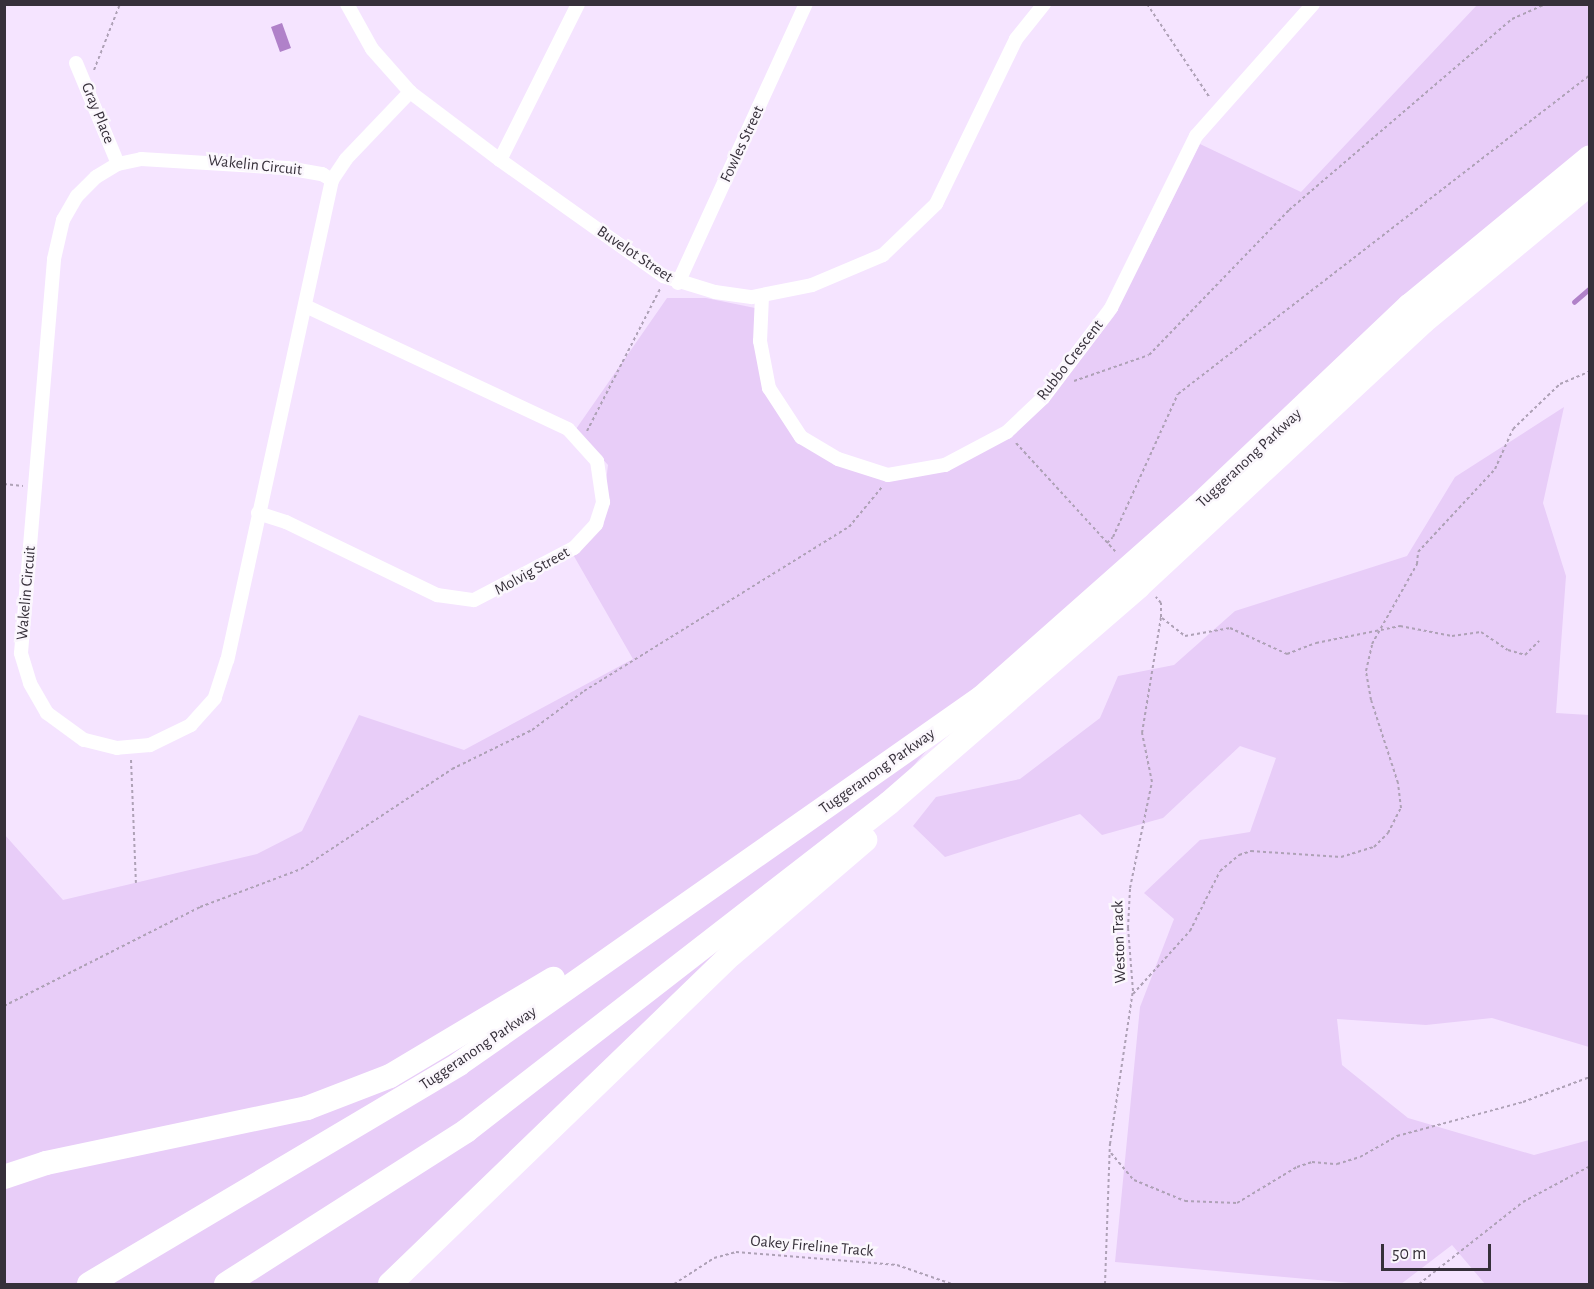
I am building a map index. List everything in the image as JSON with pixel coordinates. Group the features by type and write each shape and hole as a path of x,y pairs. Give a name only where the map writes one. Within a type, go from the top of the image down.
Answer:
{"highway":[{"name":"Tuggeranong Parkway","path":"226,1284 466,1131 889,803 988,719 1134,579 1409,306 1590,157"},
{"name":"Tuggeranong Parkway","path":"1152,560 1423,322 1590,184"},
{"name":"Tuggeranong Parkway","path":"89,1284 459,1064 981,698 1134,579"},
{"path":"390,1284 731,955 897,813 988,719"},
{"path":"4,1177 46,1163 307,1108 390,1076 521,999 831,803"},
{"path":"4,1163 46,1163"}],"street":[{"name":"Buvelot Street","path":"347,4 372,49 410,92 663,276 678,283 715,292 762,296 812,285 883,255 936,204 1016,39 1044,4"},
{"path":"500,159 578,4"},
{"name":"Fowles Street","path":"678,283 806,4"},
{"name":"Rubbo Crescent","path":"762,296 760,341 770,388 801,437 838,459 894,474 945,465 1007,432 1051,387 1111,308 1196,136 1313,4"},
{"name":"Gray Place","path":"76,63 88,87 118,164"},
{"name":"Wakelin Circuit","path":"332,180 308,170 203,160 159,157 118,164 96,177 77,196 58,235 21,652 37,698 58,723 84,740 130,748 150,745 178,733 215,698 332,180 346,159 410,92"},
{"name":"Molvig Street","path":"258,513 286,522 437,595 474,600 574,548 591,533 601,513 604,487 597,461 568,429 304,306"}],"path":[{"path":"88,87 120,4"},
{"path":"1147,4 1218,110"},
{"path":"1051,387 1149,355 1289,210 1512,19 1545,4"},
{"path":"1107,543 1113,537 1178,394 1590,75"},
{"path":"581,441 661,287 663,276"},
{"path":"1133,994 1190,931 1220,872 1239,855 1251,852 1341,857 1374,847 1388,833 1401,808 1398,783 1371,700 1366,671 1381,629 1417,564 1418,552 1495,469 1513,429 1560,384 1590,371"},
{"path":"1007,432 1107,543 1134,579"},
{"path":"4,1006 200,907 301,869 452,769 532,730 584,690 849,527 894,474"},
{"name":"Weston Track","path":"1105,1284 1110,1152 1133,994 1128,928 1130,888 1152,782 1142,733 1161,617 1161,603 1134,579"},
{"path":"1161,617 1185,636 1230,628 1287,654 1316,643 1400,626 1452,636 1481,632 1508,650 1525,655 1539,641"},
{"path":"130,748 136,883"},
{"path":"1110,1152 1134,1180 1185,1201 1236,1203 1304,1164 1337,1164 1360,1157 1397,1136 1523,1102 1590,1077"},
{"path":"1419,1284 1523,1202 1590,1166"},
{"name":"Oakey Fireline Track","path":"675,1284 714,1258 736,1252 897,1265 952,1284"}],"shaded area":[{"path":"1477,5 1589,5 1589,154 970,700 836,856 380,1284 5,1284 4,834 63,900 257,854 302,831 359,715 464,750 633,659 571,551 603,506 608,465 576,429 667,298 706,298 755,308 755,342 799,440 888,478 1009,436 1049,401 1114,316 1200,144 1301,192"},
{"path":"282,23 291,48 280,52 271,27"},
{"path":"1564,407 1543,503 1566,576 1556,713 1589,715 1589,1047 1492,1018 1426,1025 1337,1019 1342,1065 1408,1118 1534,1155 1589,1140 1589,1284 1485,1284 1452,1245 1401,1284 1363,1284 1115,1262 1140,1007 1174,919 1144,893 1200,840 1250,832 1276,758 1240,746 1163,818 1102,835 1080,814 945,857 913,826 936,797 1020,779 1100,718 1118,676 1174,665 1235,611 1407,556 1455,477"}],"waterway":[{"path":"1574,302 1590,288"}]}
